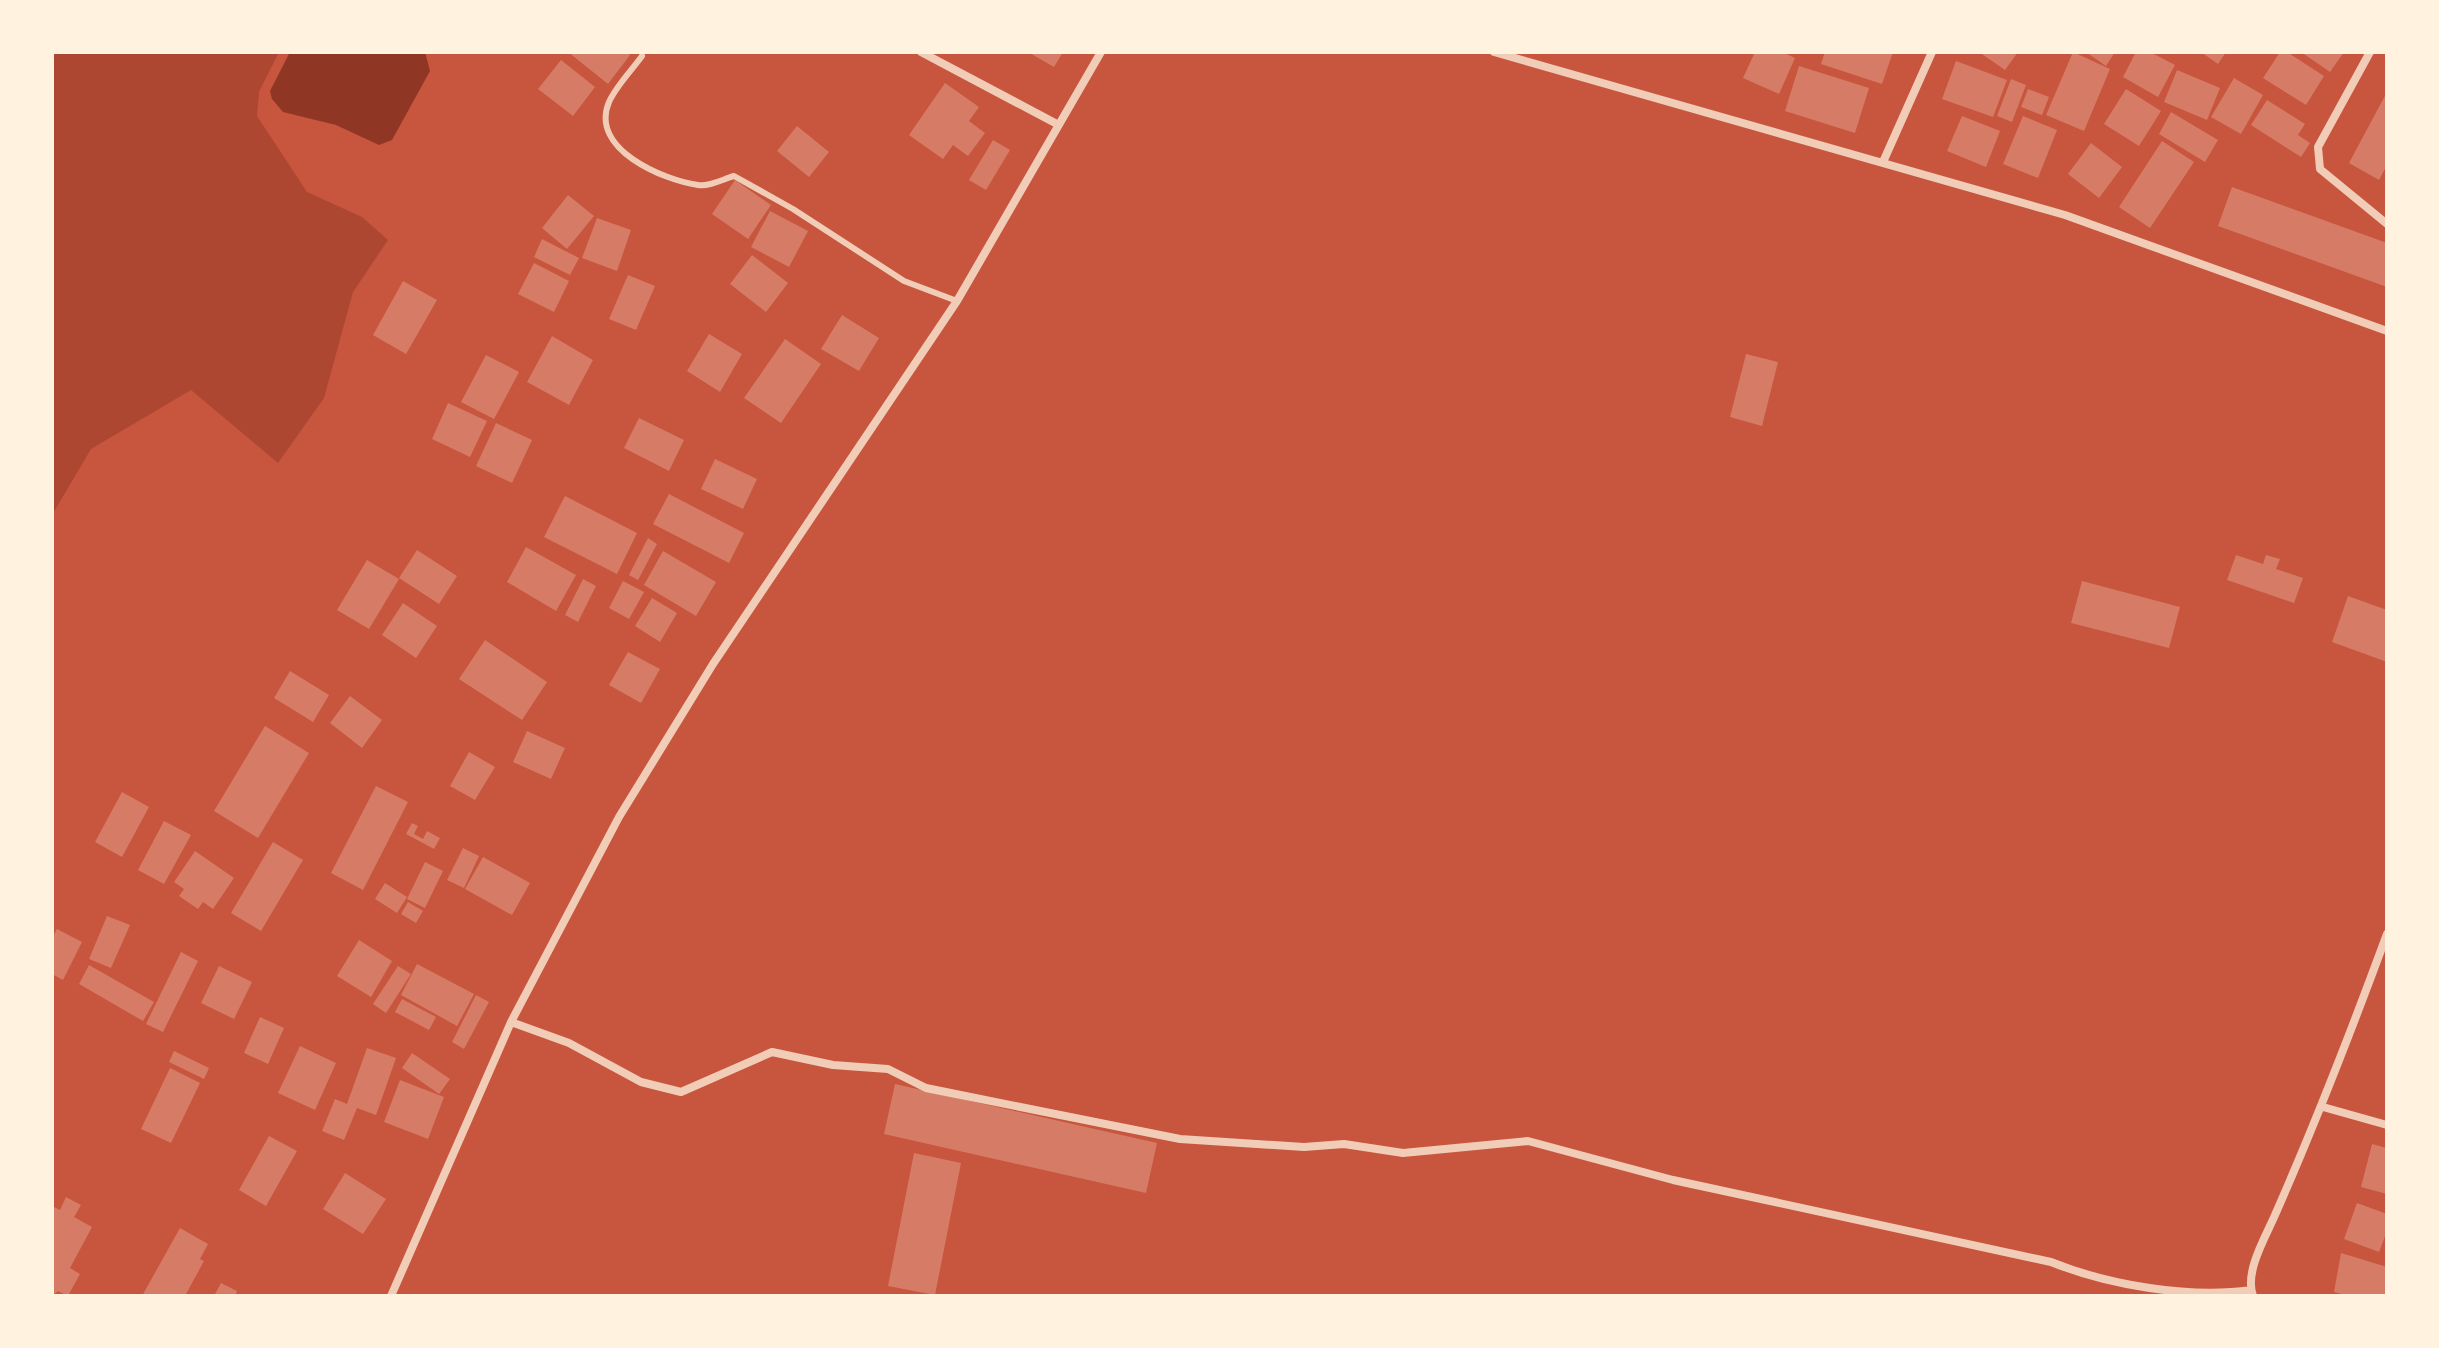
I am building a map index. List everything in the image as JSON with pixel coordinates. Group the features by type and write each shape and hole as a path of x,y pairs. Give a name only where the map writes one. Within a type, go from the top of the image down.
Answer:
{"street":[{"path":"921,52 1057,124"},
{"path":"391,1296 511,1022 619,817 713,664 957,301 1101,52"},
{"path":"1494,52 2065,215 2387,331"},
{"path":"1883,162 1932,52"},
{"path":"2370,52 2318,147 2320,169 2387,224"},
{"path":"511,1022 569,1043 641,1082 673,1091 681,1092 772,1052 833,1065 888,1069 926,1088 1180,1139 1304,1147 1344,1144 1403,1153 1528,1141 1673,1180 2051,1262 2088,1277 2222,1294 2252,1293 2257,1256 2323,1107 2387,934"},
{"path":"2323,1107 2387,1125"}],"lane":[{"path":"642,56 608,103 608,129 622,151 656,174 701,186 734,176 793,209 904,281 957,301"}],"shaded area":[{"path":"52,52 279,52 259,92 257,116 307,192 362,217 388,240 353,292 324,398 278,463 191,390 91,449 52,515"},
{"path":"290,52 425,52 430,71 392,140 379,145 336,125 283,112 272,99 270,91"}],"building":[{"path":"568,52 626,52 630,55 608,84"},
{"path":"1028,52 1063,52 1054,67"},
{"path":"1755,52 1782,52 1795,58 1779,94 1743,78"},
{"path":"1825,52 1893,52 1882,84 1821,64"},
{"path":"1979,52 2018,52 2005,70"},
{"path":"2073,52 2110,69 2084,131 2046,115"},
{"path":"2086,52 2115,52 2106,66"},
{"path":"2136,52 2150,52 2175,65 2158,97 2123,77"},
{"path":"2201,52 2226,52 2218,64"},
{"path":"2280,52 2287,52 2324,76 2306,105 2263,78"},
{"path":"2301,52 2344,52 2330,72"},
{"path":"561,60 595,87 573,116 538,89"},
{"path":"1956,61 2007,80 1993,117 1942,99"},
{"path":"1799,66 1869,88 1855,133 1785,111"},
{"path":"2177,70 2220,88 2207,120 2164,102"},
{"path":"2234,78 2263,95 2241,134 2211,117"},
{"path":"2011,79 2026,85 2012,122 1997,116"},
{"path":"945,83 979,107 969,121 985,133 968,156 953,145 943,159 909,135"},
{"path":"2028,89 2049,97 2042,115 2021,107"},
{"path":"2126,89 2161,111 2139,146 2104,124"},
{"path":"2387,92 2387,165 2379,180 2349,163"},
{"path":"2267,100 2305,124 2298,135 2310,143 2301,157 2251,125"},
{"path":"2171,112 2218,140 2205,162 2159,134"},
{"path":"1962,116 2000,131 1986,167 1947,151"},
{"path":"2023,116 2057,130 2038,178 2003,164"},
{"path":"797,126 829,152 809,177 777,151"},
{"path":"993,140 1010,150 986,190 969,180"},
{"path":"2162,141 2194,162 2150,228 2119,207"},
{"path":"2091,143 2122,167 2099,198 2068,174"},
{"path":"735,180 771,205 748,239 712,214"},
{"path":"2232,187 2387,243 2387,287 2218,226"},
{"path":"568,195 594,216 567,249 542,228"},
{"path":"770,211 808,231 789,267 751,247"},
{"path":"597,218 631,230 617,271 582,258"},
{"path":"542,239 579,258 570,275 534,257"},
{"path":"752,255 788,283 766,312 730,284"},
{"path":"534,263 569,281 554,312 518,294"},
{"path":"628,275 655,286 636,330 609,319"},
{"path":"403,281 437,300 406,354 373,335"},
{"path":"842,315 879,338 859,371 821,349"},
{"path":"709,334 742,354 720,392 687,371"},
{"path":"552,336 593,360 569,405 527,382"},
{"path":"785,339 821,364 781,423 744,398"},
{"path":"1746,354 1778,362 1762,426 1730,417"},
{"path":"486,355 519,372 494,419 461,402"},
{"path":"448,403 487,421 470,457 432,439"},
{"path":"639,418 684,440 669,471 624,448"},
{"path":"496,423 532,440 512,483 476,466"},
{"path":"715,459 757,479 743,509 701,489"},
{"path":"669,494 744,533 729,563 653,524"},
{"path":"565,496 637,533 617,574 544,537"},
{"path":"648,538 657,544 638,580 629,575"},
{"path":"526,547 576,575 556,611 507,582"},
{"path":"417,550 457,576 439,604 399,578"},
{"path":"663,551 716,582 696,616 644,585"},
{"path":"2236,555 2263,564 2266,555 2280,559 2276,569 2303,578 2294,603 2227,580"},
{"path":"367,560 399,579 369,629 337,610"},
{"path":"583,579 596,586 578,622 565,615"},
{"path":"623,581 644,592 629,619 609,608"},
{"path":"2082,581 2180,607 2169,648 2071,623"},
{"path":"2348,596 2387,610 2387,662 2332,642"},
{"path":"652,598 677,613 660,642 635,626"},
{"path":"403,603 437,626 416,658 382,635"},
{"path":"485,640 547,682 522,720 459,679"},
{"path":"628,652 660,669 641,703 609,685"},
{"path":"290,671 329,695 313,722 274,698"},
{"path":"350,696 382,720 362,748 330,723"},
{"path":"265,726 309,753 258,838 214,811"},
{"path":"527,731 565,748 551,779 513,762"},
{"path":"469,752 495,767 475,800 450,786"},
{"path":"376,786 408,802 363,890 331,873"},
{"path":"122,792 149,807 122,857 95,842"},
{"path":"164,821 191,835 164,884 138,870"},
{"path":"412,823 418,826 414,834 423,839 427,831 440,838 434,849 406,834"},
{"path":"273,842 303,860 261,931 231,913"},
{"path":"463,848 479,856 464,888 447,880"},
{"path":"195,851 234,878 213,909 203,902 198,909 179,896 184,889 174,882"},
{"path":"483,857 530,883 512,915 465,889"},
{"path":"425,862 443,871 425,908 407,899"},
{"path":"385,883 407,897 397,913 375,899"},
{"path":"408,902 423,911 416,923 401,914"},
{"path":"107,916 130,925 111,968 89,959"},
{"path":"57,929 82,942 63,980 52,974 52,938"},
{"path":"359,940 392,961 371,997 337,976"},
{"path":"181,952 198,961 163,1032 146,1024"},
{"path":"417,964 474,994 457,1026 401,995"},
{"path":"89,965 154,1002 143,1021 79,984"},
{"path":"219,966 252,982 234,1019 201,1003"},
{"path":"398,966 411,974 386,1013 373,1004"},
{"path":"476,995 489,1002 464,1049 452,1042"},
{"path":"402,999 436,1017 429,1030 395,1012"},
{"path":"260,1017 284,1028 268,1064 244,1053"},
{"path":"300,1046 336,1063 315,1110 278,1093"},
{"path":"367,1048 396,1058 376,1115 357,1108 344,1140 322,1131 335,1099 347,1104"},
{"path":"174,1051 209,1068 204,1079 169,1062"},
{"path":"412,1053 450,1079 439,1094 402,1068"},
{"path":"170,1068 200,1083 171,1143 141,1129"},
{"path":"400,1080 444,1097 428,1139 384,1122"},
{"path":"895,1084 1157,1143 1146,1193 884,1134"},
{"path":"269,1136 297,1151 266,1206 239,1190"},
{"path":"2372,1144 2387,1148 2387,1194 2361,1187"},
{"path":"914,1153 961,1163 935,1295 888,1286"},
{"path":"345,1173 386,1199 363,1234 323,1209"},
{"path":"66,1197 81,1205 74,1217 92,1227 70,1268 80,1274 68,1296 58,1291 52,1296 52,1206 60,1210"},
{"path":"2357,1203 2387,1214 2387,1231 2379,1252 2344,1239"},
{"path":"180,1228 208,1244 200,1259 204,1261 185,1296 142,1296"},
{"path":"2341,1253 2387,1267 2387,1296 2349,1296 2334,1292"},
{"path":"221,1283 237,1291 235,1296 214,1296"}]}
